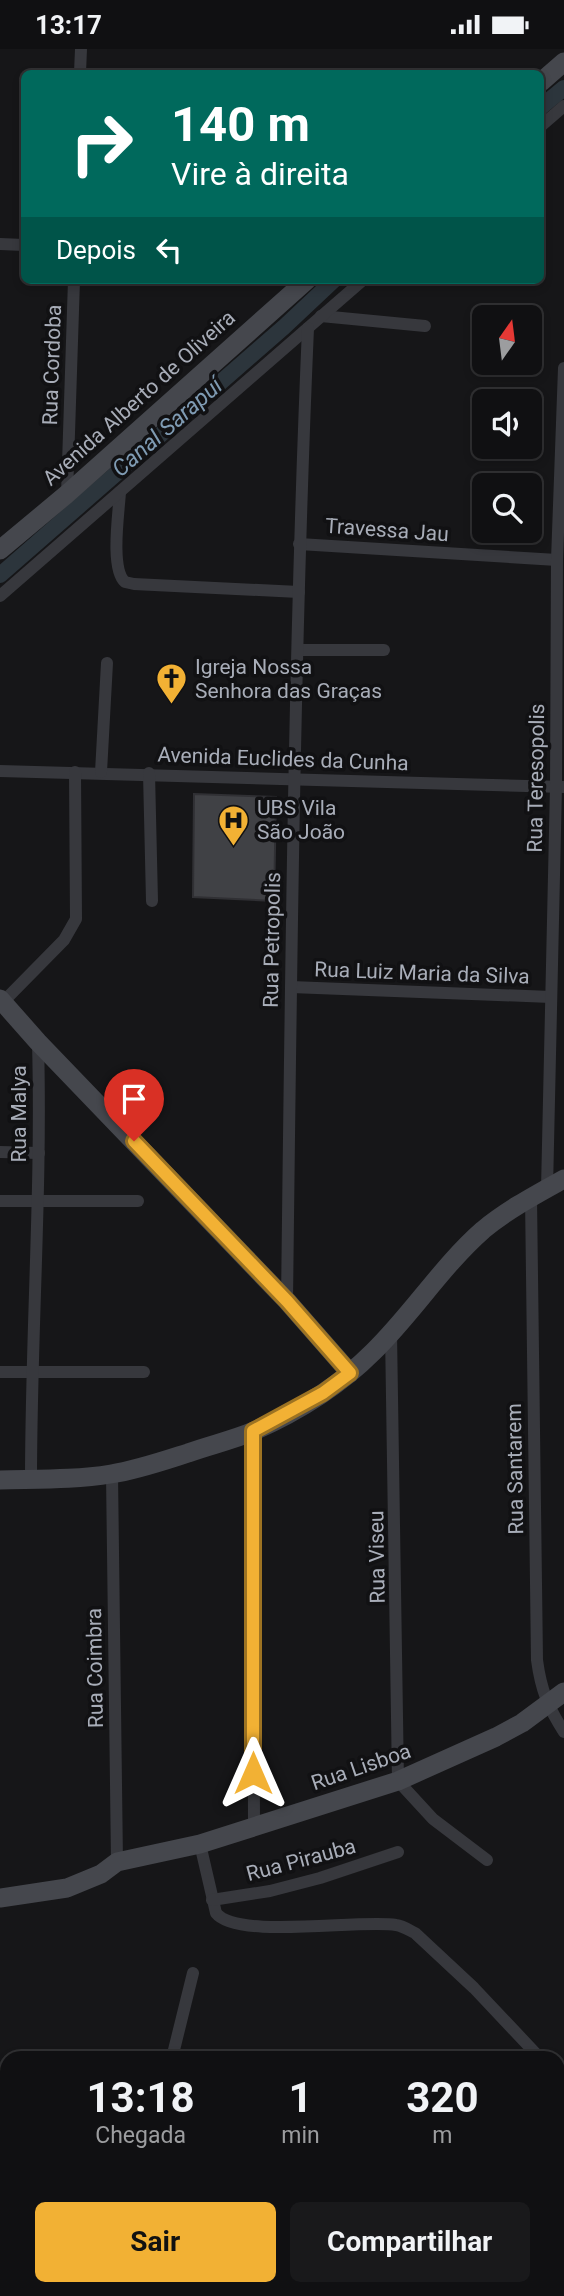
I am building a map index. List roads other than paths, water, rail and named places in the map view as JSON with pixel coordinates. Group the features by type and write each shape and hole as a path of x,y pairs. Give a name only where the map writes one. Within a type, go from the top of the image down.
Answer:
{"main road":[{"path":"544,79 564,62"},
{"name":"Avenida Alberto de Oliveira","path":"0,549 67,494 303,284"},
{"path":"1,1000 38,1042 287,1301 350,1373"},
{"path":"0,1480 112,1474 253,1431 323,1393 350,1373 391,1333 484,1229 564,1179"},
{"name":"Rua Lisboa","path":"0,1898 67,1888 100,1874 117,1862 200,1844 398,1781 496,1737 522,1723 564,1692"}],"street":[{"path":"80,70 81,49"},
{"path":"544,124 564,106"},
{"path":"0,244 21,245"},
{"name":"Rua Cordoba","path":"67,494 74,284"},
{"path":"0,596 358,284"},
{"path":"321,316 425,326"},
{"name":"Rua Petropolis","path":"287,1301 293,778 308,328"},
{"name":"Rua Teresopolis","path":"539,1194 560,786 557,561 564,367"},
{"path":"120,492 118,572 125,582 299,592"},
{"name":"Travessa Jau","path":"299,544 557,561"},
{"path":"298,650 384,650"},
{"path":"101,772 107,663"},
{"name":"Avenida Euclides da Cunha","path":"0,771 560,786"},
{"path":"1,1000 64,940 76,919 75,772"},
{"path":"149,773 152,901"},
{"name":"Rua Luiz Maria da Silva","path":"291,987 551,997"},
{"name":"Rua Malya","path":"31,1479 31,1372 40,1120 38,1042"},
{"path":"0,1153 38,1153"},
{"name":"Rua Santarem","path":"539,1194 537,1660 540,1684 547,1705 564,1732"},
{"path":"0,1201 138,1201"},
{"name":"Rua Viseu","path":"391,1333 398,1781"},
{"path":"0,1372 144,1372"},
{"path":"253,1431 254,1825"},
{"name":"Rua Coimbra","path":"112,1474 117,1862"},
{"path":"398,1781 433,1819 486,1860"},
{"path":"200,1844 216,1913 225,1922 314,1927 390,1924 406,1928 415,1933 474,1988 533,2051"},
{"name":"Rua Pirauba","path":"212,1899 270,1891 320,1878 398,1852"},
{"path":"174,2051 193,1973"}],"waterway":[{"name":"Canal Sarapuí","path":"544,105 564,88"},
{"name":"Canal Sarapuí","path":"0,575 330,284"}],"place":[{"name":"Igreja Nossa Senhora das Graças","path":"172,706"},
{"name":"UBS Vila São João","path":"234,847"}]}
